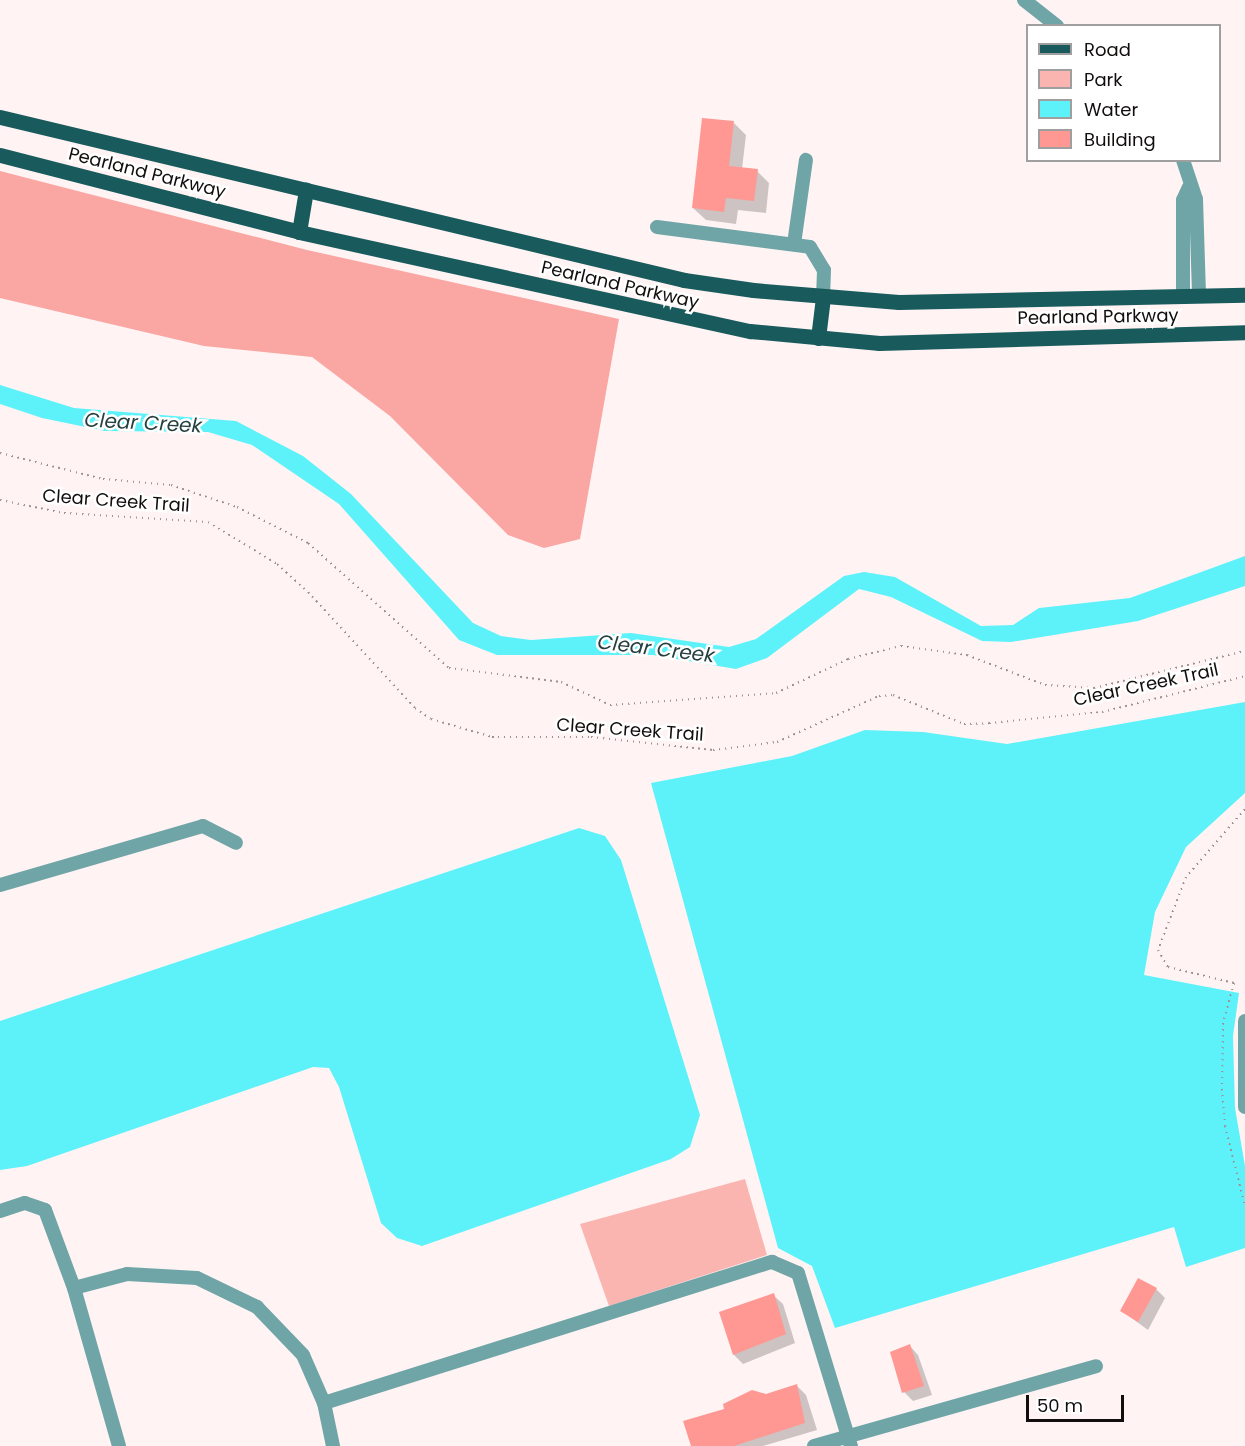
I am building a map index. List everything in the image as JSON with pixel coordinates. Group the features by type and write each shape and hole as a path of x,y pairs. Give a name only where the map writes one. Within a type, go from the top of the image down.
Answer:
{"main road":[{"name":"Pearland Parkway","path":"0,117 684,280 823,297 899,302 1245,295"},
{"name":"Pearland Parkway","path":"0,155 299,232 685,321 818,338 879,343 1245,332"},
{"path":"299,232 306,190"},
{"path":"818,338 823,297"}],"street":[{"path":"1024,0 1054,24"},
{"path":"794,243 806,160"},
{"path":"1183,162 1189,187 1196,199 1199,296"},
{"path":"1183,296 1183,200 1189,187"},
{"path":"657,227 794,243 810,247 824,270 823,297"},
{"path":"0,885 203,826 236,843"},
{"path":"1245,1021 1243,1069 1245,1107"},
{"path":"0,1210 25,1203 45,1210 74,1288 119,1446"},
{"path":"324,1403 772,1263 798,1273 849,1440"},
{"path":"74,1288 146,1272 197,1278 228,1289 281,1327 314,1374 324,1403 333,1446"},
{"path":"814,1446 849,1440 956,1410 1096,1366"}],"path":[{"path":"0,453 103,479 171,484 237,507 308,543 345,571 443,665 476,674 561,682 610,705 776,693 848,659 901,646 967,655 1045,685 1094,688 1245,651"},
{"name":"Clear Creek Trail","path":"0,500 64,513 208,522 277,564 308,592 415,708 431,719 492,737 591,737 713,750 777,742 879,696 893,695 964,724 989,723 1102,712 1245,676"},
{"path":"1245,809 1186,878 1158,950 1168,967 1233,983 1223,1023 1222,1089 1225,1126 1245,1206"}],"green space":[{"path":"745,1179 767,1255 609,1306 580,1224"}],"shaded area":[{"path":"0,171 307,250 619,319 580,539 544,548 508,535 390,416 312,357 204,346 0,298"}],"water":[{"name":"Clear Creek","path":"0,385 74,408 236,421 303,456 351,494 473,623 501,636 531,640 631,633 729,647 756,639 844,576 864,572 895,577 981,626 1013,625 1039,608 1130,598 1245,556 1245,586 1138,621 1011,642 982,641 891,597 859,589 767,658 736,669 653,655 497,655 459,640 339,504 252,445 208,432 105,431 42,418 0,404"},
{"path":"1245,702 1245,793 1186,847 1155,912 1144,975 1239,993 1233,1036 1235,1108 1245,1166 1245,1248 1186,1267 1174,1227 835,1328 812,1266 778,1248 651,783 792,756 865,730 923,732 1007,744"},
{"path":"579,828 605,836 621,860 700,1115 690,1147 671,1159 422,1246 397,1238 381,1223 339,1087 329,1068 313,1067 27,1166 0,1170 0,1021"}],"building":[{"path":"702,118 734,121 729,166 758,169 754,201 726,198 724,212 692,208"},
{"path":"1138,1278 1157,1288 1138,1322 1120,1311"},
{"path":"774,1293 786,1334 733,1355 719,1312"},
{"path":"910,1344 924,1386 902,1393 890,1352"},
{"path":"797,1384 805,1423 734,1446 691,1446 683,1421 724,1409 723,1404 752,1390 766,1394"}]}
